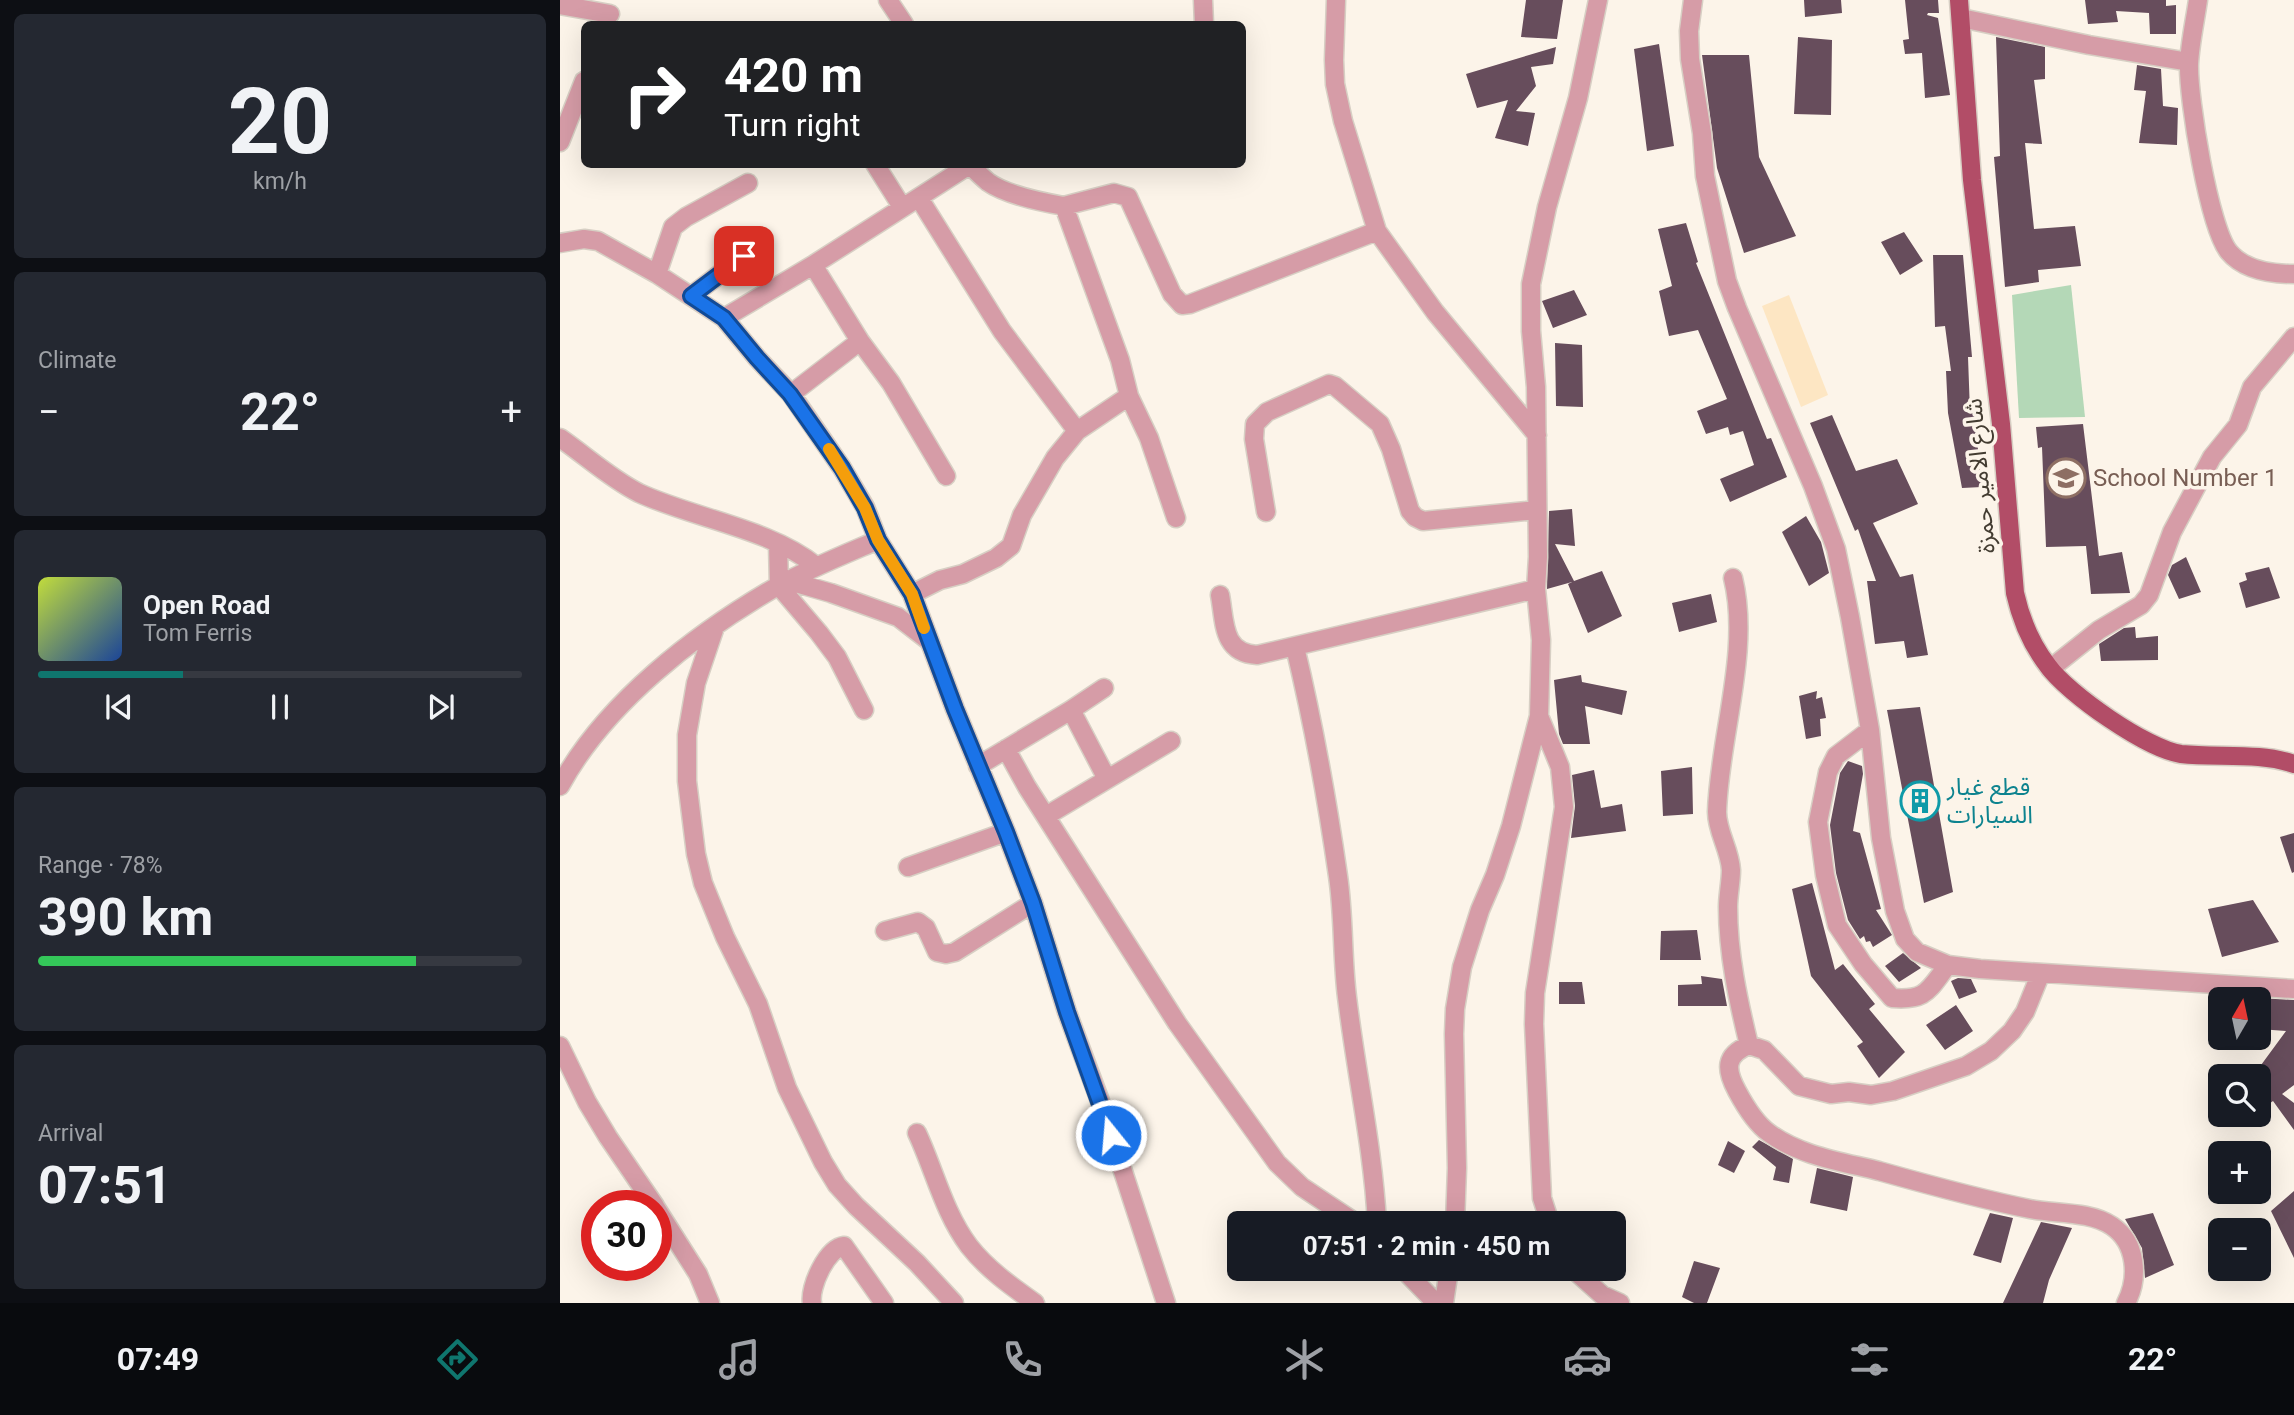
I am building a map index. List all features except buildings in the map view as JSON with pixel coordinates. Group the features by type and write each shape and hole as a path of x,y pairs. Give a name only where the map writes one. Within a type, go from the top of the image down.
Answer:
{"main road":[{"name":"شارع الامير حمزة","path":"1959,0 1972,180 2001,424 2015,593 2021,617 2032,642 2050,669 2083,698 2133,734 2178,753 2255,758 2294,764"}],"street":[{"path":"888,0 902,21"},
{"path":"1203,0 1204,21"},
{"path":"1336,0 1335,84 1343,121 1377,231 1435,312 1537,435"},
{"path":"1455,1211 1454,1034 1462,967 1511,826 1539,716 1541,640 1536,589 1537,435 1531,284 1547,207 1578,98 1598,0"},
{"path":"1693,0 1689,31 1691,71 1702,133 1705,176 1727,281 1813,486 1836,549 1870,730 1881,838 1898,920 1905,939 1917,951 1948,965 2039,975 2294,989"},
{"path":"2198,0 2189,62 2190,101 2210,202 2221,239 2230,254 2243,263 2276,274 2294,274"},
{"path":"560,5 611,13"},
{"path":"1961,19 2189,62"},
{"path":"560,142 581,89"},
{"path":"877,168 902,208"},
{"path":"724,318 966,168"},
{"path":"974,168 997,186 1063,206 1114,193 1128,197 1172,294 1182,304 1190,304 1377,231"},
{"path":"657,274 673,227 748,183"},
{"path":"919,198 1002,331 1077,431"},
{"path":"1063,206 1120,360 1129,396 1149,438 1176,517"},
{"path":"560,243 584,239 598,241 657,274 724,318 790,394 842,468 865,508 878,540 912,594 1033,903 1067,1012 1100,1101 1166,1303"},
{"path":"691,296 762,242"},
{"path":"813,265 860,341 891,383 946,476"},
{"path":"2050,669 2099,630 2141,605 2148,595 2172,533 2212,457 2238,425 2252,387 2294,337"},
{"path":"790,394 860,341"},
{"path":"1266,512 1254,439 1255,424 1267,412 1329,384 1335,386 1380,424 1391,449 1410,511 1415,517 1423,521 1536,510"},
{"path":"912,594 940,580 963,574 996,558 1012,546 1022,515 1055,458 1077,431 1129,396"},
{"path":"560,438 617,480 640,493 801,553 816,566"},
{"path":"560,786 577,757 619,707 715,627 784,583 816,566 878,540"},
{"path":"778,544 784,583 837,657 864,710"},
{"path":"1733,578 1739,602 1735,672 1721,763 1717,816 1731,868 1728,907 1730,941 1736,988 1749,1045"},
{"path":"784,583 831,593 898,617 929,642"},
{"path":"1220,595 1229,639 1234,647 1244,654 1257,654 1536,589"},
{"path":"715,627 696,683 687,735 687,782 696,854 703,883 758,1004 787,1087 837,1185 954,1303"},
{"path":"1295,647 1338,875 1345,984 1367,1127 1376,1211"},
{"path":"978,766 1104,688"},
{"path":"1071,710 1107,779"},
{"path":"1539,716 1560,767 1564,807 1535,993 1542,1198 1546,1211"},
{"path":"1870,730 1836,756 1828,772 1818,822 1825,875 1837,925 1863,964 1892,998 1912,1000 1924,995 1948,965"},
{"path":"1046,816 1171,741"},
{"path":"1006,750 1177,1023 1277,1163 1302,1187 1338,1211"},
{"path":"908,867 1006,832"},
{"path":"885,931 918,922 926,928 937,952 946,954 955,952 1033,903"},
{"path":"2039,975 2025,1012 2012,1031 1992,1051 1966,1066 1893,1091 1871,1095 1849,1092 1831,1094 1799,1086 1764,1051 1749,1045 1732,1055 1729,1073 1745,1106 1769,1133 1797,1148 1944,1190 2031,1209 2093,1218 2112,1226 2126,1241 2134,1259 2134,1277 2126,1303"},
{"path":"560,1046 587,1102 644,1190"},
{"path":"917,1132 940,1189 967,1243 1001,1278 1035,1303"},
{"path":"672,1233 698,1274 710,1303"},
{"path":"812,1303 813,1287 828,1256 836,1247 844,1246 884,1303"},
{"path":"1415,1281 1436,1303"},
{"path":"1444,1303 1447,1281"},
{"path":"1586,1281 1602,1295 1620,1303"}],"shaded area":[{"path":"1789,295 1828,395 1801,407 1762,306"}],"green space":[{"path":"2071,285 2085,417 2019,418 2012,295"}],"slow traffic":[{"path":"829,449 865,508 878,540 912,594 924,628"}],"place":[{"name":"School Number 1","path":"2066,478"},
{"name":"قطع غيار السيارات","path":"1920,801"}],"route":[{"path":"744,256 691,296 724,318 790,394 842,468 865,508 878,540 912,594 1033,903 1067,1012 1111,1135"}]}
